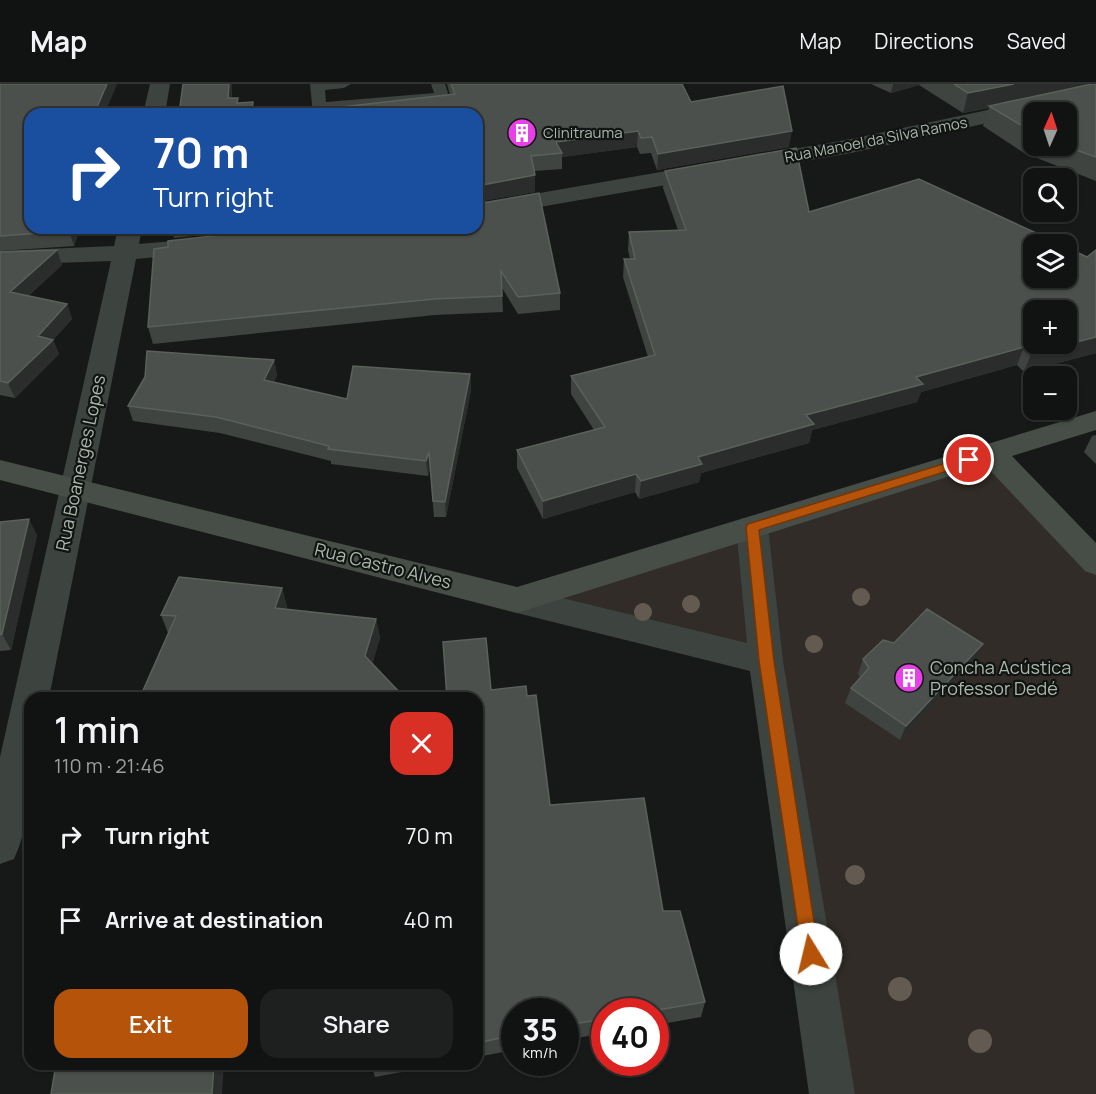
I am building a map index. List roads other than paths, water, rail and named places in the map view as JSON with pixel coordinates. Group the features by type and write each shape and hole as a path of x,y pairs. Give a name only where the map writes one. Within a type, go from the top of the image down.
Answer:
{"main road":[{"path":"517,600 1096,420"},
{"path":"991,453 1096,563"},
{"name":"Rua Castro Alves","path":"0,470 517,600"}],"street":[{"path":"155,108 160,84"},
{"name":"Rua Manoel da Silva Ramos","path":"483,210 850,146 1096,93"},
{"path":"0,258 127,241 216,244"},
{"name":"Rua Boanerges Lopes","path":"32,692 127,241"},
{"path":"752,527 766,661 832,1094"},
{"name":"Rua Castro Alves","path":"517,600 766,661"},
{"path":"0,846 24,732"}],"lane":[{"path":"321,108 317,85 344,84"},
{"path":"339,108 438,97 441,93 438,84"}],"place":[{"name":"Clinitrauma","path":"522,133"},
{"name":"Concha Acústica Professor Dedé","path":"909,678"}]}
